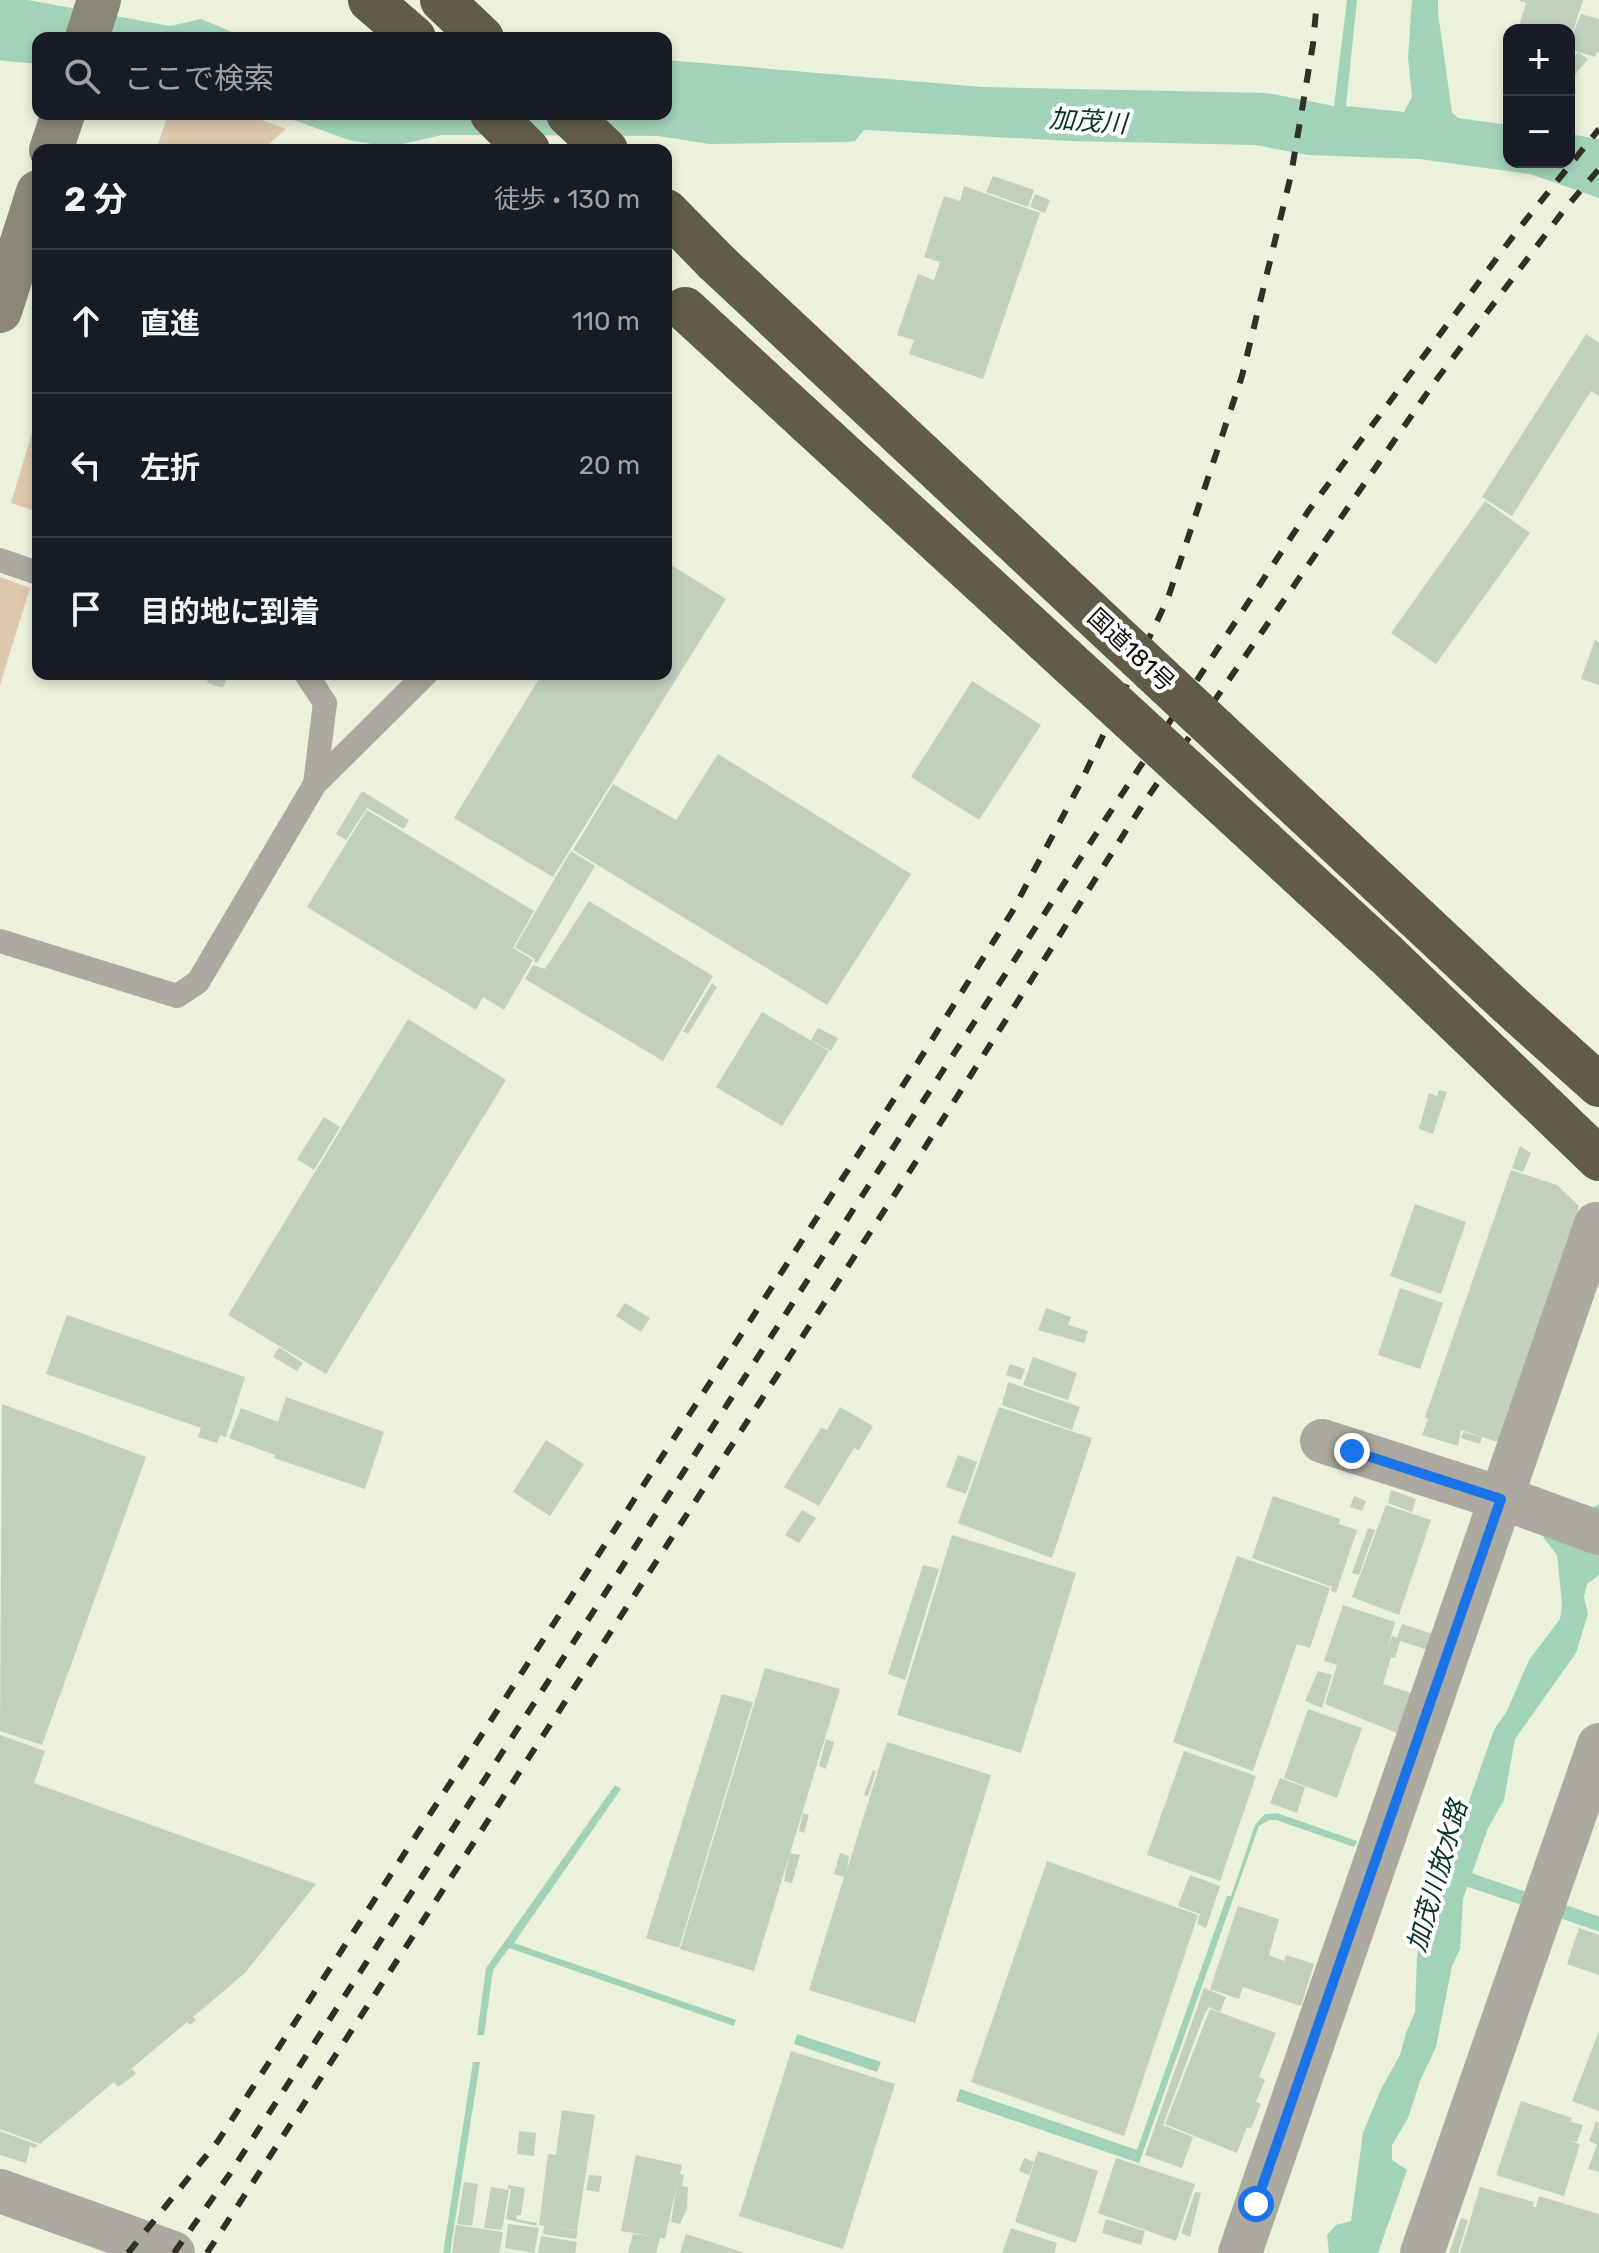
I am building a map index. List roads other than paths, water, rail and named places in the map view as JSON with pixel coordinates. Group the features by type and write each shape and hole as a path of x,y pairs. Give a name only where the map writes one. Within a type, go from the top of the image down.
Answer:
{"highway":[{"path":"370,0 407,32"},
{"path":"442,0 476,32"},
{"path":"498,120 522,144"},
{"name":"国道181号","path":"672,217 716,262 1599,1085"},
{"path":"675,300 1387,955 1599,1159"}],"main road":[{"path":"89,32 99,0"},
{"path":"53,144 61,120"},
{"path":"0,311 32,211"}],"street":[{"path":"1240,2253 1515,1503 1596,1224"},
{"path":"1322,1441 1599,1533"},
{"path":"1422,2253 1599,1745"},
{"path":"0,2191 173,2253"}],"lane":[{"path":"0,560 32,571"},
{"path":"310,680 325,703 315,784"},
{"path":"0,941 177,996 198,982 315,784 420,680"}],"water":[{"path":"0,0 28,0 170,26 201,19 232,32 32,32 32,63 0,60"},
{"name":"加茂川","path":"1347,0 1357,0 1346,106 1404,112 1412,97 1408,57 1412,0 1438,0 1452,112 1458,118 1503,124 1503,168 1575,168 1575,135 1599,139 1599,198 1530,174 1419,159 1308,155 1256,145 1070,141 864,130 855,141 843,142 710,144 658,136 442,135 402,144 372,144 349,140 294,120 672,120 672,61 982,87 1267,93 1334,106"},
{"name":"加茂川放水路","path":"1599,1504 1599,1575 1587,1584 1584,1597 1588,1614 1576,1653 1515,1739 1504,1800 1488,1828 1463,1899 1460,1949 1452,1966 1436,2047 1420,2081 1408,2118 1392,2145 1392,2160 1407,2170 1378,2253 1329,2253 1327,2235 1336,2225 1351,2221 1363,2133 1381,2089 1400,2055 1415,2012 1423,1902 1461,1824 1494,1730 1507,1711 1529,1660 1560,1619 1562,1604 1557,1555 1543,1537"},
{"path":"615,1785 621,1789 514,1943 736,2020 734,2026 509,1948 493,1970 484,2035 477,2035 486,1968"},
{"path":"1277,1813 1357,1841 1354,1847 1276,1820 1259,1826 1139,2163 956,2101 960,2089 1137,2150 1255,1825 1265,1814"},
{"path":"797,2034 881,2062 877,2072 794,2044"},
{"path":"473,2062 480,2062 450,2253 443,2253"}],"waterway":[{"name":"加茂川放水路","path":"1461,1877 1599,1924"}],"railway":[{"path":"128,2253 218,2141 918,1062 1012,912 1081,782 1168,598 1242,376 1291,175 1313,44 1317,0"},
{"path":"174,2253 229,2175 1105,820 1309,510 1517,231 1599,129"},
{"path":"207,2253 908,1174 1143,804 1434,383 1564,210 1599,169"}]}
